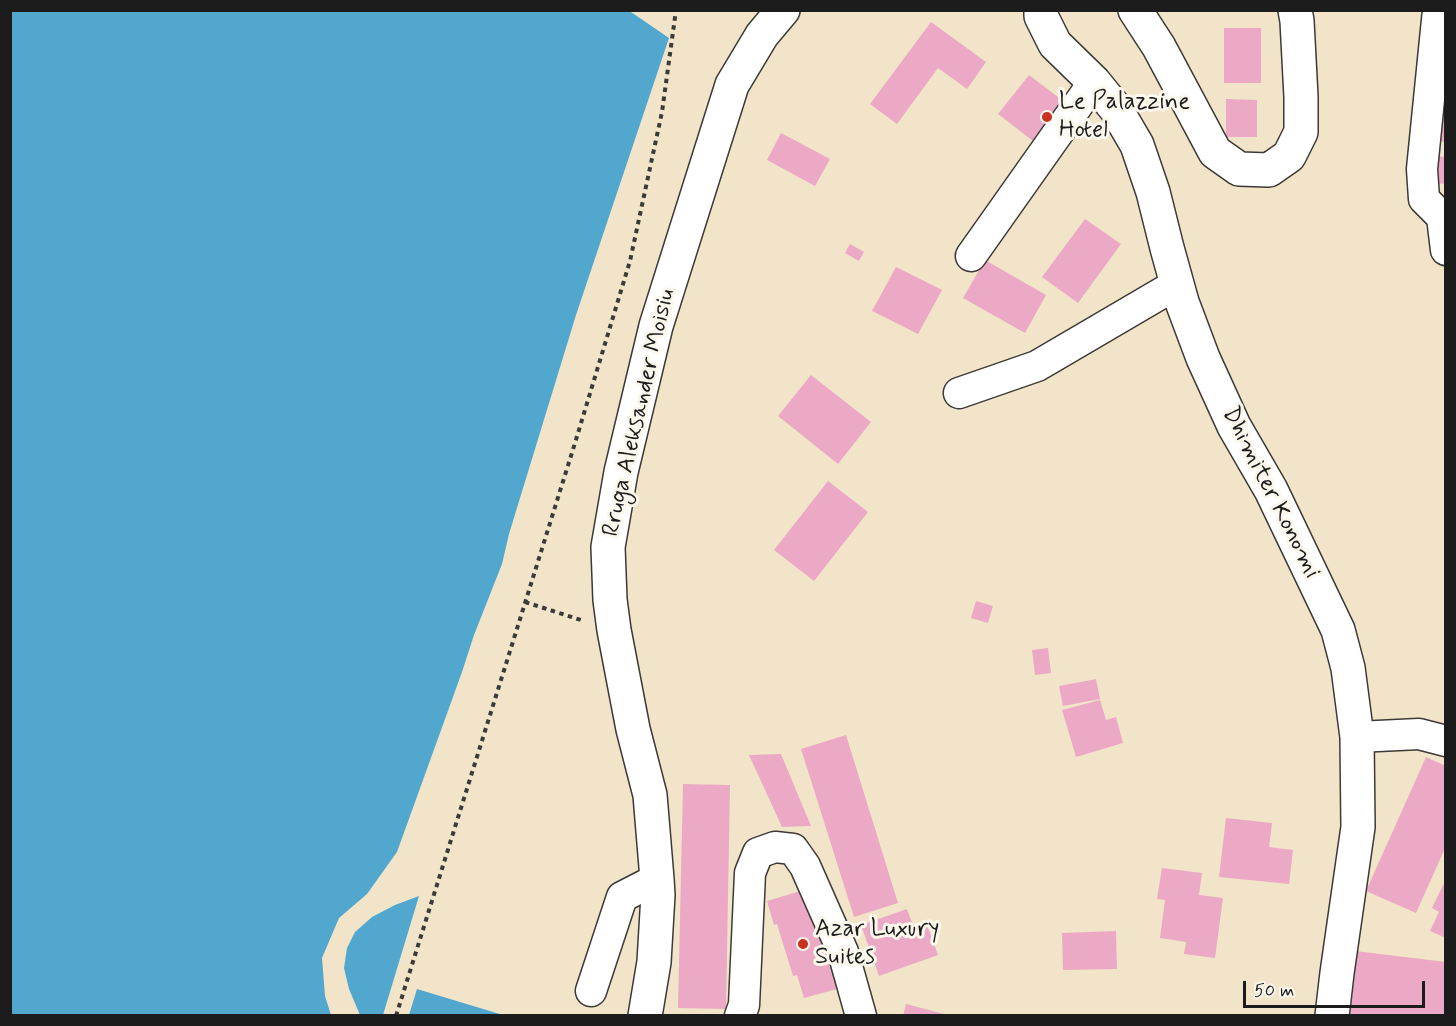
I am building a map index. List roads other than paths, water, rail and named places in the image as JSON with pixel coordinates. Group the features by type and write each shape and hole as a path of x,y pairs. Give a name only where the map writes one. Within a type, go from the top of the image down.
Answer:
{"main road":[{"name":"Rruga Aleksander Moisiu","path":"645,1016 654,962 657,879 650,795 633,729 614,630 610,600 608,547 621,472 656,326 732,85 762,35 783,10"},
{"name":"Dhimiter Konomi","path":"1041,10 1041,16 1055,44 1094,82 1116,109 1137,145 1153,192 1177,284 1203,358 1234,426 1271,490 1338,630 1347,668 1357,737 1358,827 1332,1016"},
{"path":"1135,10 1159,47 1215,152 1239,169 1269,170 1289,156 1301,132 1295,10"}],"street":[{"path":"1438,10 1422,169 1424,199 1444,217 1446,250"},
{"path":"970,256 1094,82"},
{"path":"959,393 1036,366 1177,284"},
{"path":"1357,737 1419,734 1446,741"},
{"path":"740,1016 744,1005 750,873 758,853 775,847 793,849 805,866 843,952 861,1016"},
{"path":"591,991 622,897 657,879"}],"water":[{"path":"628,10 669,38 576,315 509,534 502,564 474,635 397,852 367,894 339,918 322,958 325,996 331,1015 11,1015 11,11"},
{"path":"419,896 383,1015 360,1015 349,989 344,968 347,948 355,932 372,917"},
{"path":"417,989 503,1015 409,1015"}],"place":[{"name":"Le Palazzine Hotel","path":"1047,117"},
{"name":"Azar Luxury Suites","path":"803,944"}]}
